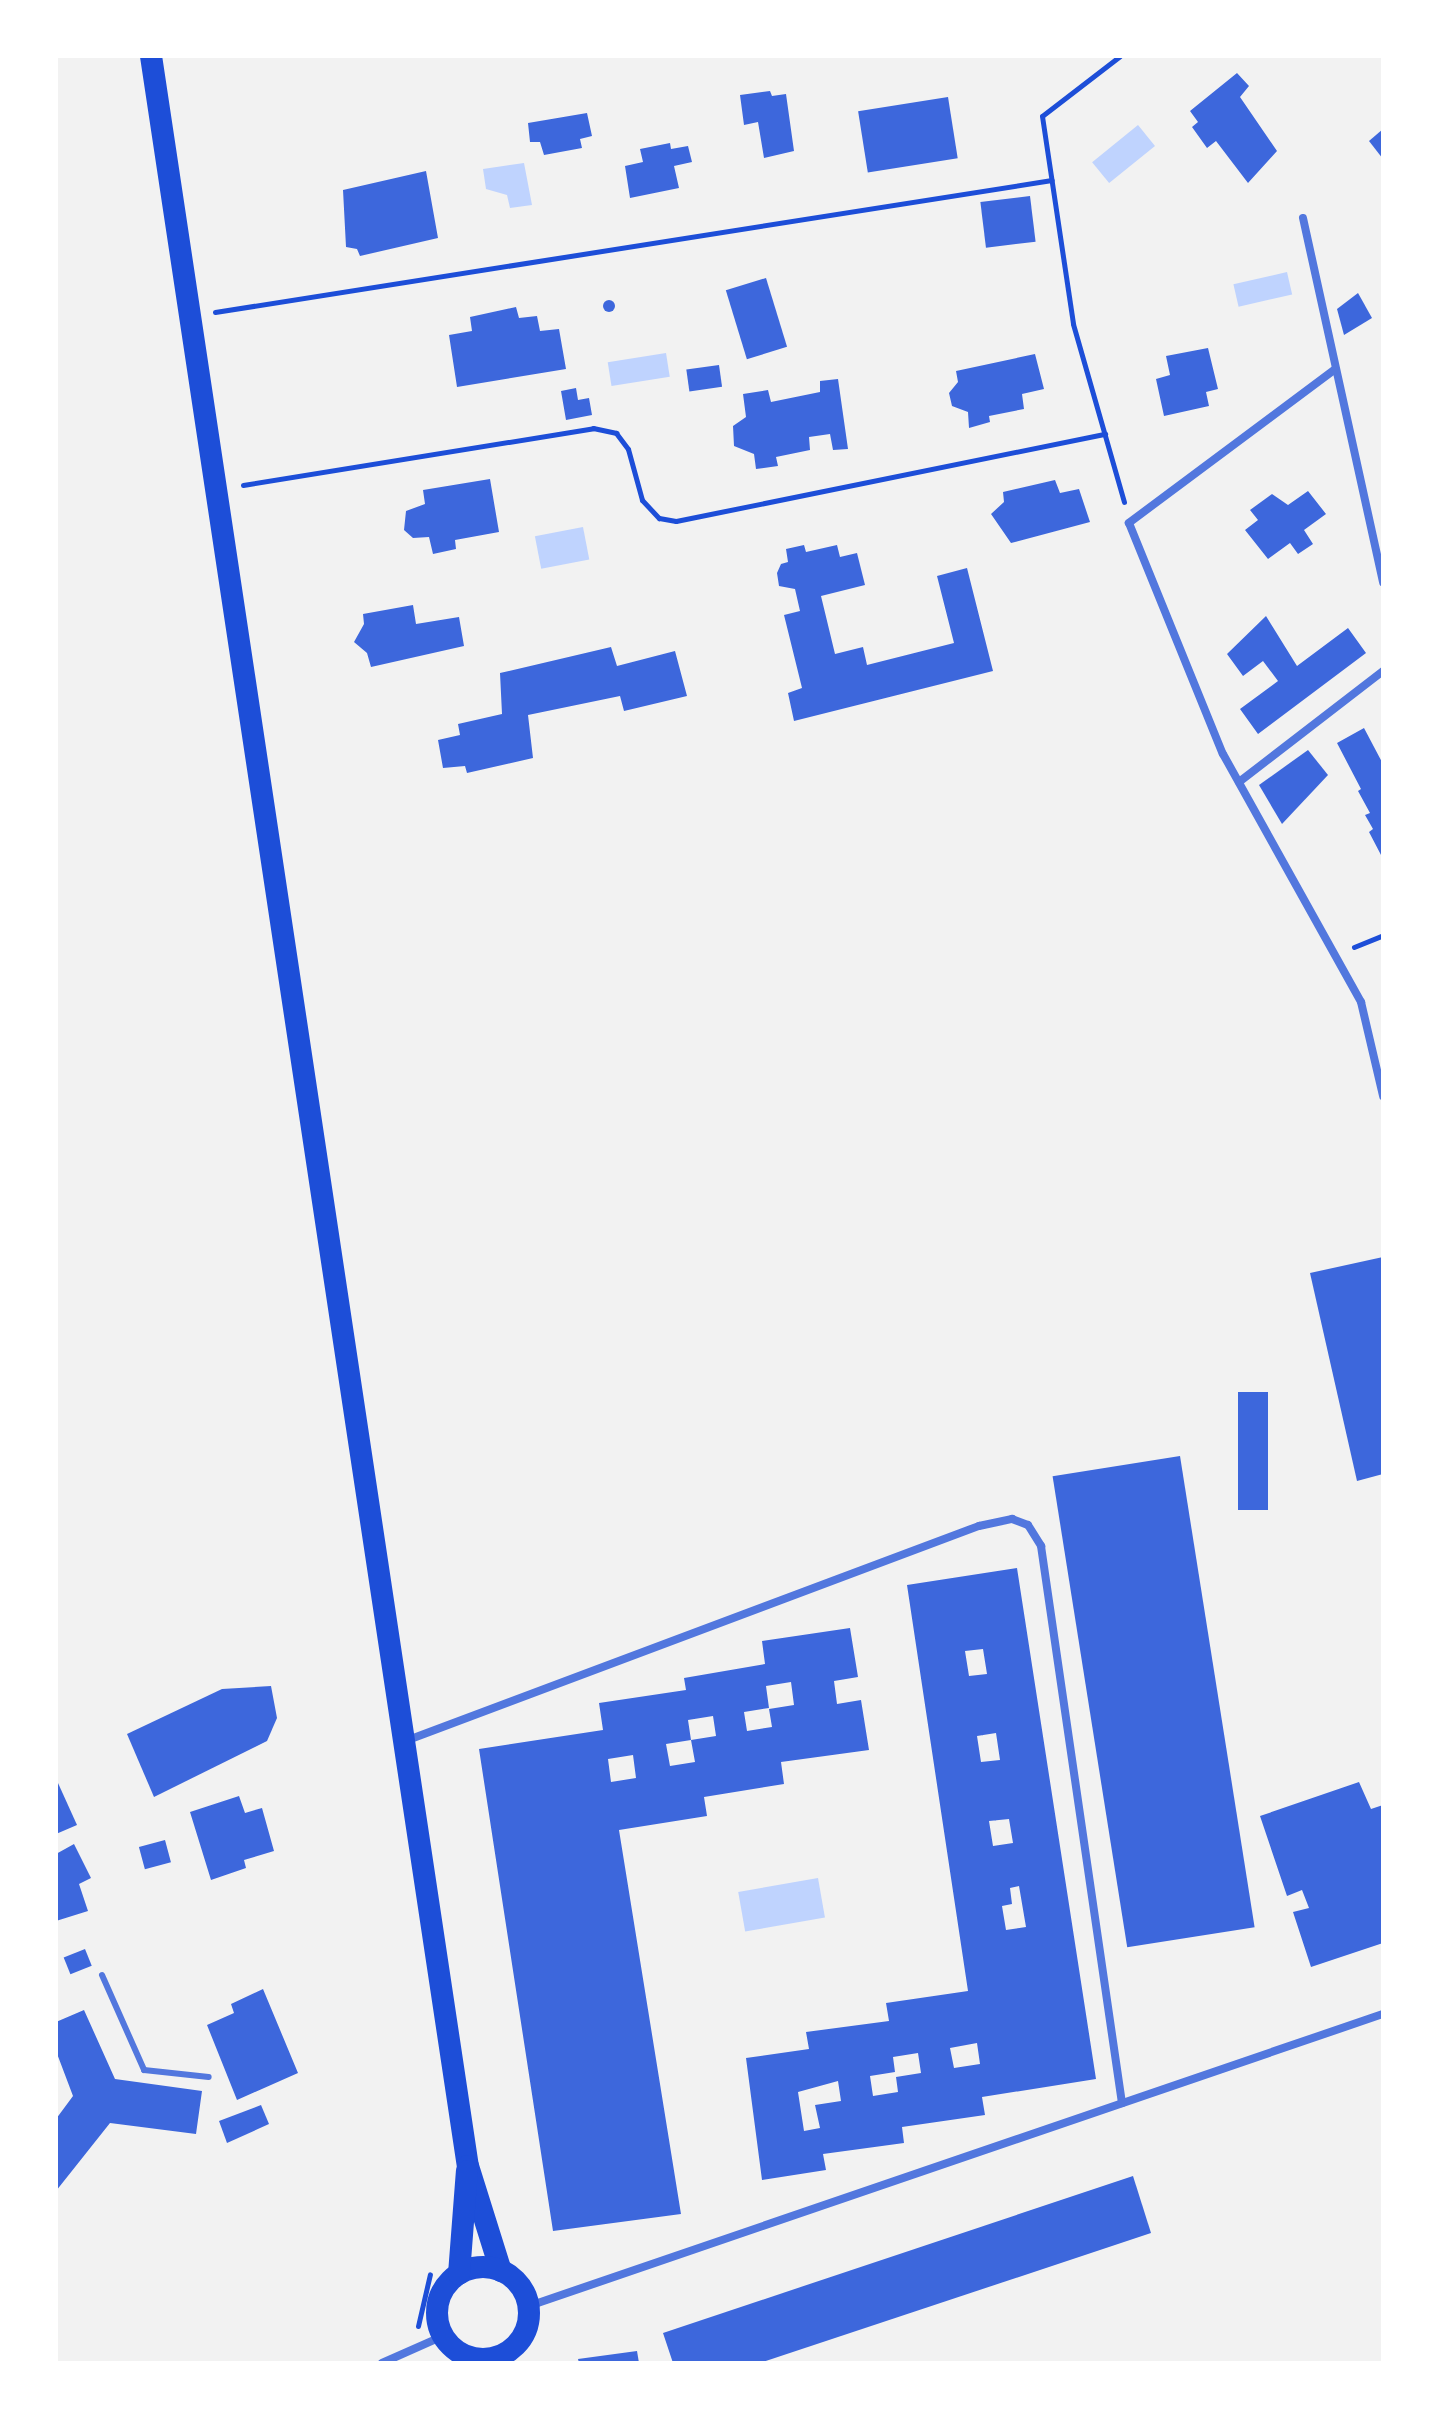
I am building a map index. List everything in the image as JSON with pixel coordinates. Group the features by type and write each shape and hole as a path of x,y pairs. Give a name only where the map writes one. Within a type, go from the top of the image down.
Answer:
{"highway":[{"path":"151,56 468,2166 501,2271"},
{"path":"459,2274 487,2267 514,2279 529,2306 517,2352 494,2358 467,2359 443,2336 438,2302 459,2274 468,2166"}],"street":[{"path":"1303,218 1383,582"},
{"path":"1334,370 1129,523 1177,650 1239,782 1361,1002 1383,1096"},
{"path":"1239,782 1383,671"},
{"path":"403,1742 979,1526 1012,1519 1028,1525 1041,1546 1122,2103"},
{"path":"529,2306 1383,2014"},
{"path":"382,2363 443,2336"}],"lane":[{"path":"102,1975 144,2070 209,2077"}],"path":[{"path":"1120,56 1042,116 1073,324 1129,523"},
{"path":"190,316 1052,180"},
{"path":"216,490 593,428 616,433 628,449 642,500 659,518 676,521 1105,434"},
{"path":"1336,954 1383,935"}],"water":[{"path":"1138,125 1155,146 1109,183 1092,162"},
{"path":"524,163 532,205 510,208 507,195 486,189 483,169"},
{"path":"1287,272 1292,294 1239,307 1233,284"},
{"path":"666,353 670,377 611,386 608,362"},
{"path":"583,527 589,559 541,569 535,536"},
{"path":"818,1878 825,1917 745,1931 738,1892"}],"building":[{"path":"1237,73 1249,86 1240,97 1277,151 1248,183 1216,141 1207,148 1192,127 1198,122 1190,111"},
{"path":"770,91 772,96 786,94 794,151 764,158 758,122 744,125 740,95"},
{"path":"948,97 958,158 868,172 858,111"},
{"path":"587,113 592,136 580,139 582,148 544,155 540,142 530,142 528,123"},
{"path":"1383,129 1383,159 1369,141"},
{"path":"670,143 671,149 688,146 692,162 674,166 679,188 630,198 625,166 643,162 640,149"},
{"path":"426,171 438,238 360,256 357,249 346,247 343,190"},
{"path":"1030,196 1036,242 986,248 980,202"},
{"path":"766,278 787,347 747,359 726,290"},
{"path":"1358,293 1372,318 1344,335 1337,309"},
{"path":"609,300 615,306 609,312 603,306"},
{"path":"516,307 519,318 537,316 540,331 559,329 566,369 457,387 449,335 472,331 470,317"},
{"path":"1208,348 1218,389 1206,392 1209,406 1164,416 1156,379 1170,375 1166,356"},
{"path":"1035,354 1044,389 1022,394 1024,409 989,416 990,422 969,428 968,412 952,406 949,393 958,382 956,371"},
{"path":"719,365 722,387 689,391 686,370"},
{"path":"838,379 848,449 833,450 830,434 809,437 810,450 776,457 778,466 756,469 754,454 734,446 733,426 746,417 743,394 768,390 771,402 820,392 820,381"},
{"path":"576,388 578,400 589,398 592,415 566,420 561,391"},
{"path":"490,479 499,532 455,540 456,549 433,554 429,537 413,538 404,530 406,511 425,504 423,490"},
{"path":"1055,480 1060,493 1079,489 1090,522 1011,543 991,514 1004,502 1003,492"},
{"path":"1308,491 1326,514 1304,530 1313,544 1298,554 1290,543 1268,559 1245,530 1258,520 1250,510 1272,494 1288,505"},
{"path":"804,545 806,552 837,545 840,557 857,553 865,585 821,596 835,654 863,647 867,665 954,643 937,576 967,568 993,671 794,721 788,693 802,688 784,615 800,611 795,589 779,586 777,573 781,564 788,562 786,549"},
{"path":"413,605 416,624 459,617 464,646 371,667 367,653 354,642 364,624 363,614"},
{"path":"1266,616 1297,666 1348,628 1366,653 1258,734 1240,709 1278,681 1263,661 1243,676 1227,654"},
{"path":"611,647 617,666 675,651 687,696 624,711 620,696 528,715 533,758 467,773 465,766 443,768 438,740 460,735 458,724 502,714 500,673"},
{"path":"1364,728 1383,764 1381,855 1369,832 1373,829 1365,815 1370,813 1358,791 1361,789 1337,743"},
{"path":"1308,750 1328,775 1282,824 1259,785"},
{"path":"1383,1257 1383,1474 1357,1481 1310,1273"},
{"path":"1238,1392 1268,1392 1268,1510 1238,1510"},
{"path":"1180,1456 1255,1927 1127,1947 1053,1476"},
{"path":"1017,1568 1096,2079 982,2097 985,2115 902,2127 904,2143 823,2154 826,2170 762,2180 746,2058 809,2049 806,2032 889,2021 886,2003 968,1991 907,1585","holes":["983,1649 987,1674 969,1676 965,1651","996,1733 1000,1760 981,1762 977,1736","1009,1819 1013,1843 993,1846 989,1821","1019,1886 1026,1927 1006,1930 1002,1906 1012,1904 1010,1888","977,2043 980,2064 954,2068 950,2048","918,2053 921,2073 896,2077 898,2092 873,2096 870,2076 895,2072 893,2057","838,2081 841,2101 815,2105 820,2128 804,2131 798,2092"]},
{"path":"850,1628 858,1677 834,1681 837,1704 861,1700 869,1750 781,1762 784,1784 704,1797 707,1816 619,1830 681,2214 553,2231 479,1749 603,1730 599,1703 686,1690 684,1678 765,1664 762,1641","holes":["791,1682 794,1705 769,1709 772,1727 747,1731 744,1712 769,1708 766,1686","713,1716 716,1736 691,1740 688,1720","691,1740 695,1762 670,1766 666,1744","633,1755 636,1778 611,1782 608,1759"]},
{"path":"271,1686 277,1718 267,1741 154,1797 127,1734 222,1689"},
{"path":"1359,1782 1371,1809 1383,1805 1383,1943 1311,1967 1293,1912 1309,1908 1302,1890 1287,1896 1260,1816"},
{"path":"56,1784 77,1825 56,1834"},
{"path":"239,1796 245,1813 262,1808 274,1851 244,1860 246,1868 211,1880 190,1812"},
{"path":"165,1840 171,1862 145,1869 139,1847"},
{"path":"74,1844 91,1878 79,1884 88,1911 56,1921 56,1854"},
{"path":"85,1949 92,1966 70,1974 64,1958"},
{"path":"263,1989 298,2073 237,2100 207,2025 234,2013 231,2004"},
{"path":"84,2010 115,2079 202,2091 196,2134 110,2123 56,2191 56,2119 73,2096 56,2051 56,2022"},
{"path":"261,2105 269,2124 227,2143 219,2121"},
{"path":"1133,2176 1151,2233 760,2363 673,2363 663,2333"},
{"path":"637,2351 639,2363 579,2363 578,2359"}]}
